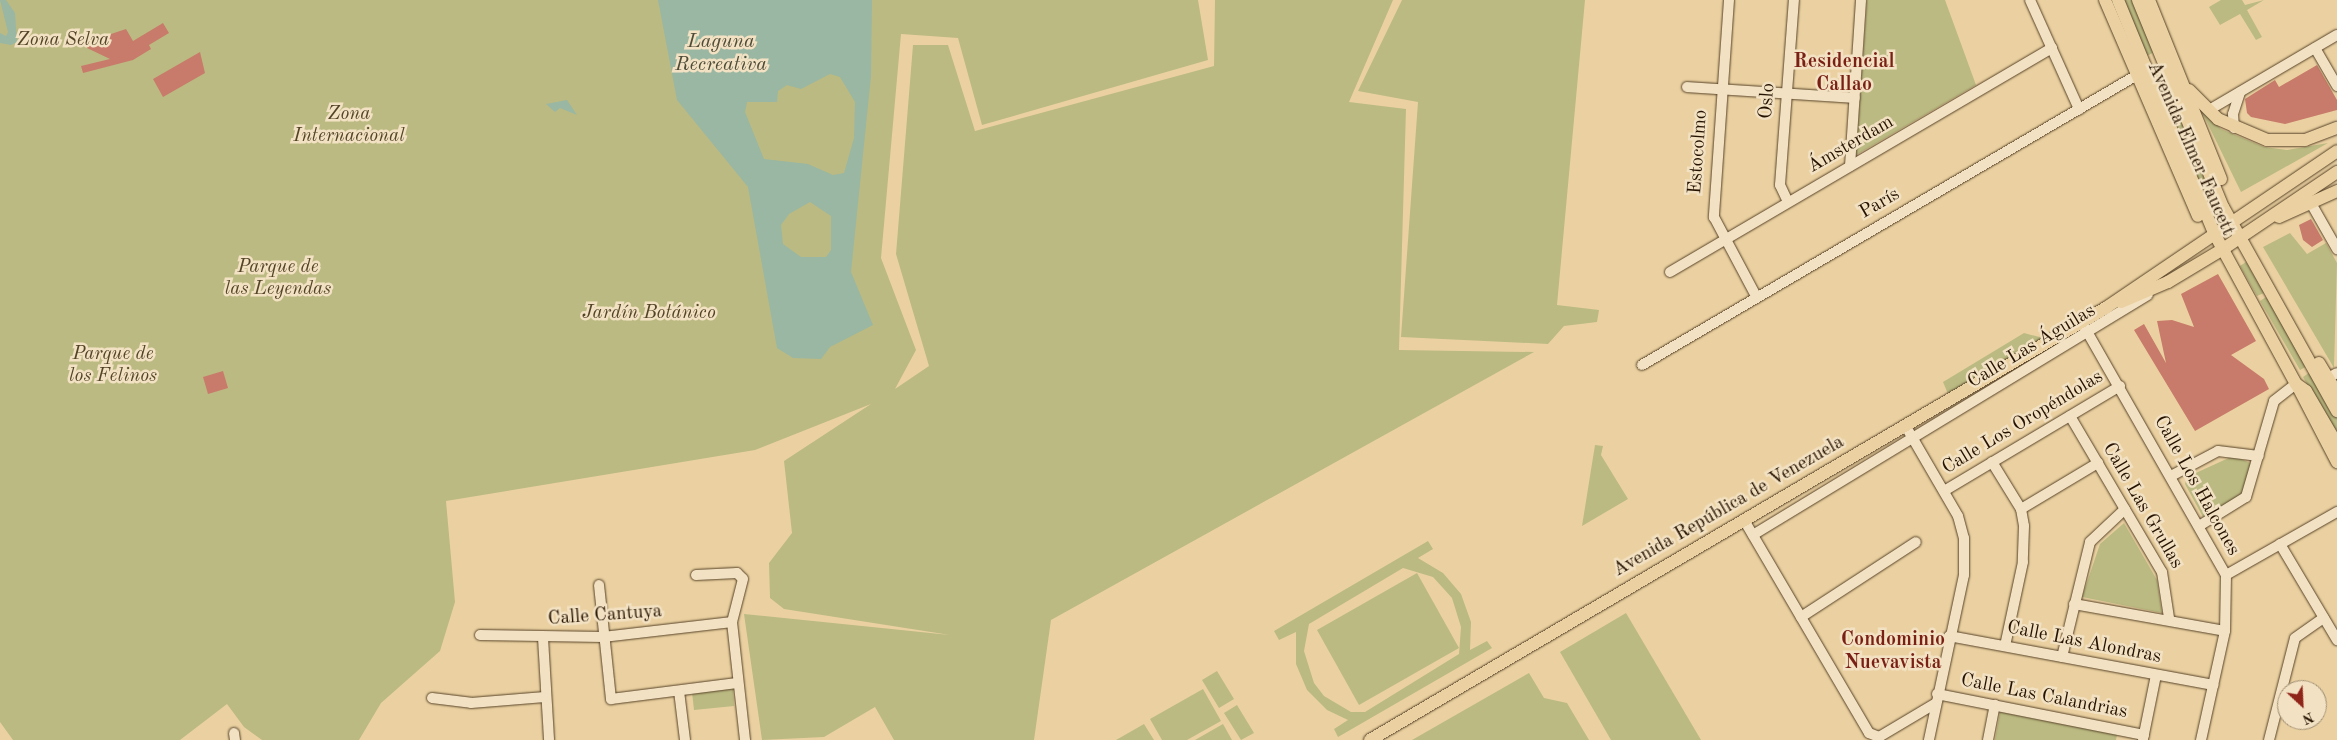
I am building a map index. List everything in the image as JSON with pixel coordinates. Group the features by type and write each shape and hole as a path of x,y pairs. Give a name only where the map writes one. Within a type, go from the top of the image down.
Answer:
{"main road":[{"name":"Avenida Elmer Faucett","path":"2105,0 2150,108 2211,235 2253,306 2296,384 2298,395 2337,462"},
{"name":"Avenida Elmer Faucett","path":"2118,0 2156,91 2211,235"},
{"name":"Avenida Elmer Faucett","path":"2138,0 2232,220 2337,411"},
{"name":"Avenida Elmer Faucett","path":"2149,0 2183,83 2232,220"},
{"path":"2116,26 2132,34"},
{"path":"2183,83 2209,110 2234,128 2286,142 2331,135 2337,128"},
{"path":"2150,108 2156,91"},
{"name":"Avenida República de Venezuela","path":"1370,740 2107,307 2232,220 2336,155"},
{"name":"Avenida República de Venezuela","path":"2107,307 2168,282 2220,252 2337,172"},
{"path":"2267,221 2312,205 2337,191"},
{"path":"2220,252 2232,220"},
{"name":"Avenida Elmer Faucett","path":"2298,338 2333,375 2337,393"},
{"name":"Avenida Elmer Faucett","path":"2296,384 2306,391 2337,444"}],"street":[{"name":"Estocolmo","path":"1729,0 1712,196 1723,240 1756,296"},
{"name":"Oslo","path":"1788,202 1780,185 1794,0"},
{"path":"1850,166 1862,0"},
{"path":"2030,0 2079,109"},
{"path":"2209,110 2337,35"},
{"name":"Ámsterdam","path":"1670,272 2052,48"},
{"path":"2314,48 2337,86"},
{"name":"París","path":"1642,365 1756,296 2137,75"},
{"path":"1687,87 1854,98"},
{"path":"2234,128 2232,114 2241,92"},
{"path":"2312,205 2337,249"},
{"name":"Calle Las Águilas","path":"1753,535 2089,334 2168,282"},
{"name":"Calle Los Halcones","path":"2082,321 2226,575 2225,631 2201,740"},
{"path":"2199,526 2246,496 2274,401 2296,384"},
{"name":"Calle Los Oropéndolas","path":"1944,491 2120,386"},
{"name":"Calle Las Grullas","path":"2070,416 2162,572 2169,618"},
{"path":"1905,425 1962,525 1965,550 1964,575 1929,740"},
{"path":"2171,476 2218,451 2259,456"},
{"path":"1992,462 2021,509 2023,562 2005,646"},
{"path":"2021,509 2098,464"},
{"path":"2062,657 2090,542 2125,509"},
{"path":"2226,575 2337,512"},
{"path":"1744,520 1874,736 1937,698"},
{"path":"1801,617 1916,542"},
{"path":"2280,544 2337,640"},
{"path":"696,575 741,577 732,622 737,683 745,740"},
{"path":"599,585 608,694 612,700 737,683"},
{"path":"2074,604 2169,618 2225,631"},
{"path":"2271,739 2295,638 2324,618"},
{"name":"Calle Cantuya","path":"480,635 543,638 603,637 732,622"},
{"name":"Calle Las Alondras","path":"1950,636 2213,685"},
{"path":"543,638 544,697 549,740"},
{"path":"2144,737 2156,675"},
{"path":"679,691 685,740"},
{"path":"432,698 471,703 544,697"},
{"name":"Calle Las Calandrias","path":"1937,698 1995,705 2144,737"},
{"path":"1988,740 1995,705"}],"green space":[{"name":"Parque de las Leyendas","path":"0,0 1198,0 1208,60 982,125 958,38 901,34 881,258 916,350 895,389 929,366 896,254 913,45 948,45 975,131 1214,66 1215,0 1393,0 1349,102 1406,109 1399,350 1534,352 1051,620 1034,740 894,740 875,707 824,737 762,740 744,614 950,635 784,609 770,598 769,563 792,533 784,461 871,404 755,450 446,501 455,602 440,651 381,703 359,740 262,740 244,727 227,704 180,740 13,740 0,722"},
{"path":"1402,0 1585,0 1557,305 1599,310 1597,322 1564,326 1548,344 1401,337 1418,102 1358,91"},
{"path":"1867,0 1945,0 1976,85 1856,155"},
{"path":"2123,0 2132,0 2154,52 2147,56"},
{"path":"2221,0 2242,0 2245,5 2264,0 2247,10 2262,37 2256,40 2240,14 2220,25 2209,7"},
{"path":"2163,72 2219,204 2209,208 2154,76"},
{"path":"2199,106 2221,129 2264,147 2287,150 2328,143 2241,192"},
{"path":"2290,233 2307,254 2326,243 2337,263 2334,368 2263,247"},
{"path":"2246,262 2264,293 2257,296 2240,266"},
{"path":"2266,297 2309,365 2300,370 2260,301"},
{"path":"2024,333 2043,338 1948,394 1943,382"},
{"path":"2313,370 2337,413 2337,437 2303,377"},
{"path":"1595,445 1603,446 1601,455 1628,499 1582,526"},
{"path":"2233,456 2253,464 2244,494 2203,517 2185,484 2187,477"},
{"path":"2124,523 2157,580 2162,613 2082,597 2100,544"},
{"path":"1428,541 1433,549 1418,558 1443,573 1461,594 1471,622 1470,650 1487,641 1492,648 1338,737 1334,729 1348,720 1327,710 1307,690 1296,664 1296,632 1279,640 1274,631","holes":["1403,568 1433,577 1452,598 1461,627 1459,654 1365,712 1351,712 1324,696 1314,683 1304,651 1309,624"]},
{"path":"1417,573 1459,648 1359,705 1317,630"},
{"path":"1626,613 1701,740 1611,740 1560,652"},
{"path":"1217,671 1234,699 1219,708 1202,680"},
{"path":"1529,673 1544,698 1567,703 1589,740 1412,740"},
{"path":"733,688 734,706 694,710 692,692"},
{"path":"1203,689 1221,721 1187,740 1162,740 1150,719"},
{"path":"1237,705 1254,733 1241,740 1224,713"},
{"path":"2000,712 2117,735 2116,740 1995,740"},
{"path":"1144,724 1154,740 1116,740"},
{"path":"1223,724 1232,740 1195,740"}],"water":[{"path":"0,0 6,0 15,13 17,42 11,45 0,43 0,33 6,36 8,32"},
{"name":"Laguna Recreativa","path":"658,0 872,0 871,76 851,272 873,325 830,347 821,359 793,358 777,348 748,187 677,100","holes":["830,74 840,77 855,102 854,138 844,173 833,175 808,164 764,159 745,112 747,102 777,102 778,91 787,85 801,89","810,202 831,216 831,250 826,257 801,257 783,244 781,225 789,214"]},
{"path":"567,100 577,115 560,108 555,112 546,104"}],"building":[{"path":"163,23 169,33 149,45 151,49 133,60 83,73 81,66 110,59 87,48 87,42 126,29 133,41"},
{"path":"200,52 205,73 163,97 153,79"},
{"path":"2317,65 2337,100 2337,110 2285,124 2251,117 2247,113 2245,99 2275,80 2279,87"},
{"path":"2311,219 2323,240 2312,247 2303,240 2299,225"},
{"path":"2218,274 2256,341 2231,355 2264,379 2269,389 2195,431 2134,330 2144,324 2166,363 2157,321 2172,320 2194,327 2181,294"},
{"path":"223,371 228,388 208,394 203,377"}],"district":[{"name":"Residencial Callao","path":"1844,74"},
{"name":"Condominio Nuevavista","path":"1893,652"}],"park label":[{"name":"Zona Selva","path":"63,41"},
{"name":"Zona Internacional","path":"349,126"},
{"name":"Jardín Botánico","path":"649,314"},
{"name":"Parque de los Felinos","path":"113,366"}]}
